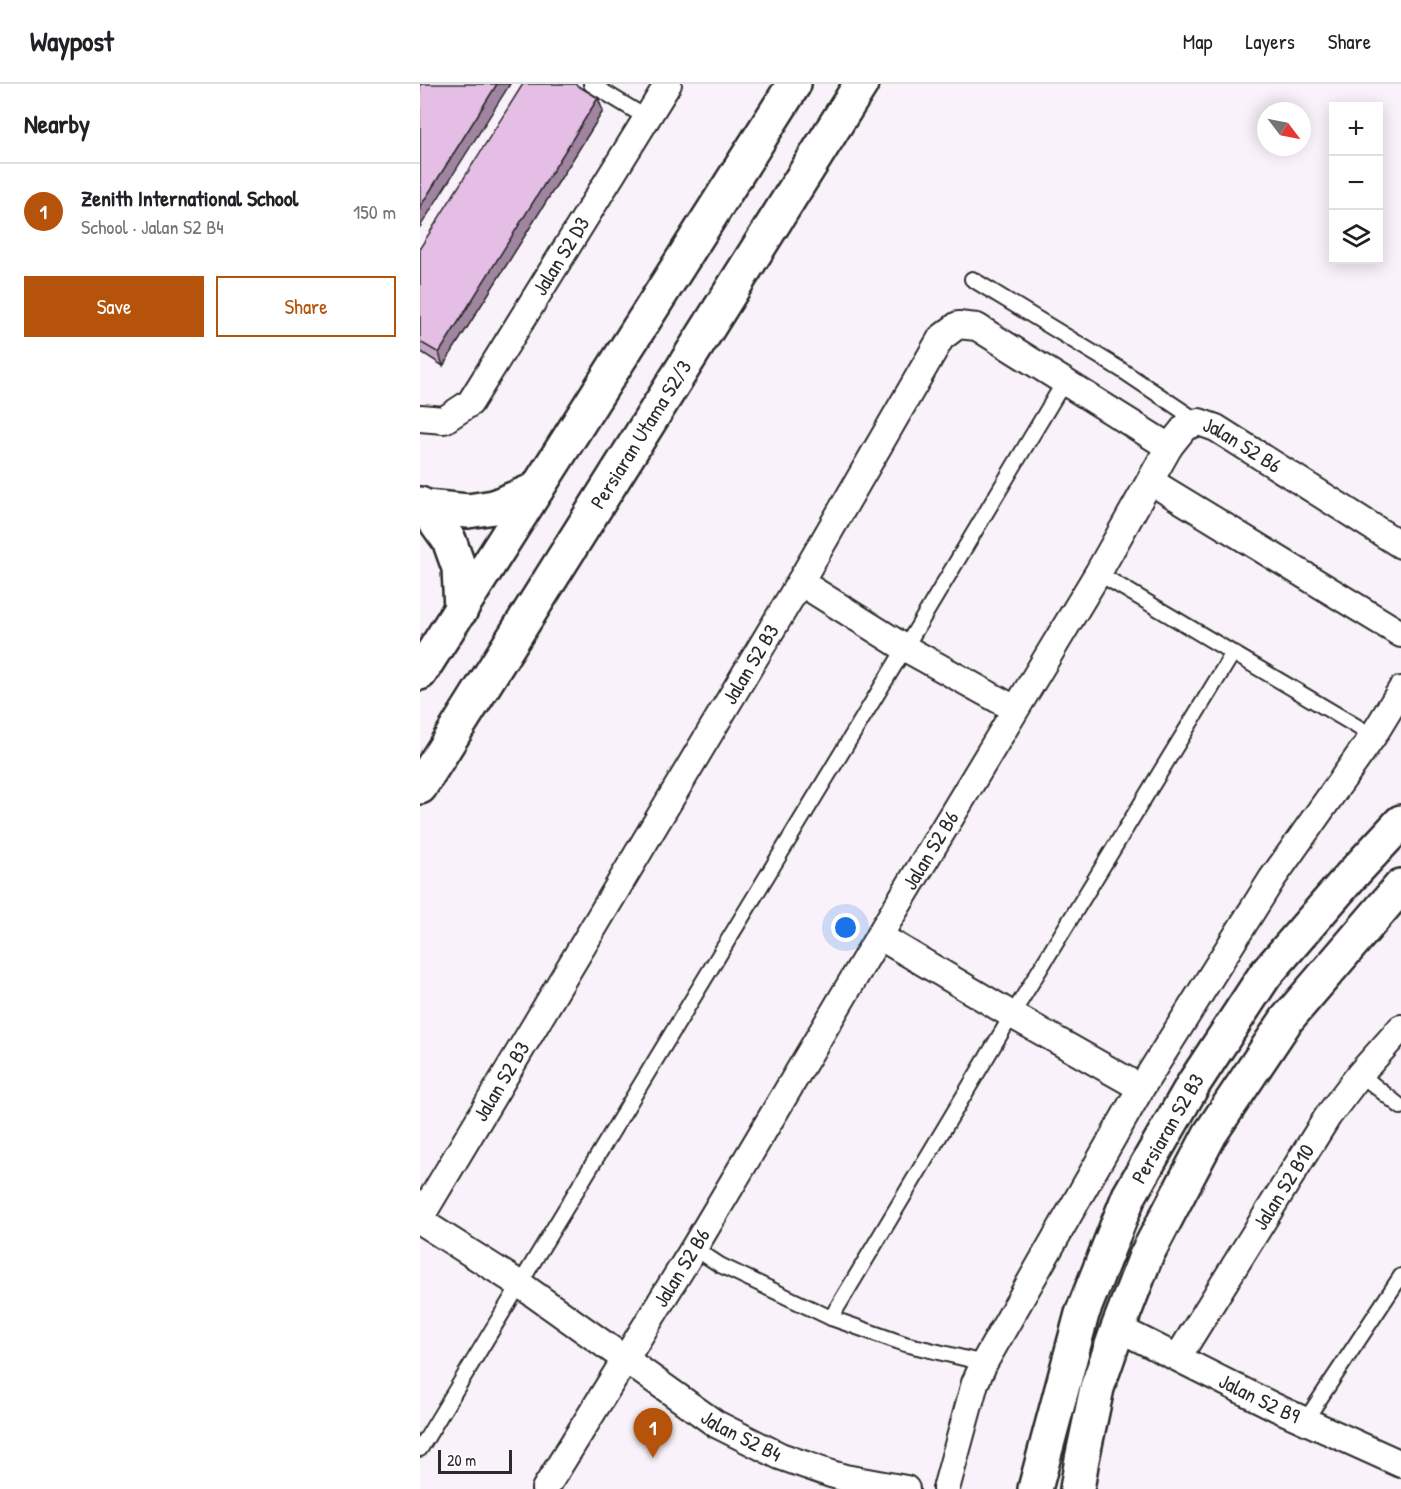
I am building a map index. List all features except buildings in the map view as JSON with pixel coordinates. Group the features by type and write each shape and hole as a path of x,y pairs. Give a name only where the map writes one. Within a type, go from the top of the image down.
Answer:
{"street":[{"name":"Jalan S2 D3","path":"432,419 470,403 668,84"},
{"path":"420,673 794,84"},
{"name":"Persiaran Utama S2/3","path":"420,787 861,84"},
{"name":"Jalan S2 B3","path":"420,1219 800,582 941,338 958,325 977,327 1169,447"},
{"name":"Jalan S2 B6","path":"545,1489 694,1248 1098,573 1169,447 1185,427 1199,422 1216,428 1401,545"},
{"path":"1150,481 1401,634"},
{"path":"423,506 468,511 494,507 537,489"},
{"path":"423,506 449,540 459,568 461,610"},
{"path":"800,582 905,648 1015,709"},
{"path":"946,1489 975,1383 984,1363 1141,1088 1272,879 1373,736 1401,690"},
{"name":"Persiaran S2 B3","path":"1035,1489 1082,1314 1129,1196 1194,1083 1265,975 1401,822"},
{"name":"Persiaran S2 B3","path":"1077,1489 1097,1388 1118,1328 1146,1256 1210,1134 1287,1019 1401,886"},
{"path":"879,936 1141,1088"},
{"name":"Jalan S2 B10","path":"1178,1357 1328,1116 1360,1074 1401,1028"},
{"name":"Jalan S2 B4","path":"420,1219 521,1285 716,1424 780,1456 845,1478 906,1489"},
{"name":"Jalan S2 B9","path":"1118,1328 1277,1408 1401,1464"}],"lane":[{"path":"591,84 647,118"},
{"path":"972,279 1120,369 1199,422"},
{"path":"420,1449 1064,382"},
{"path":"1098,573 1373,736"},
{"path":"831,1318 1012,1015 1233,653"},
{"path":"1360,1074 1401,1107"},
{"path":"694,1248 720,1265 831,1318 905,1344 984,1363"},
{"path":"1305,1421 1401,1276"}],"place":[{"name":"Zenith International School","path":"653,1458"}]}
